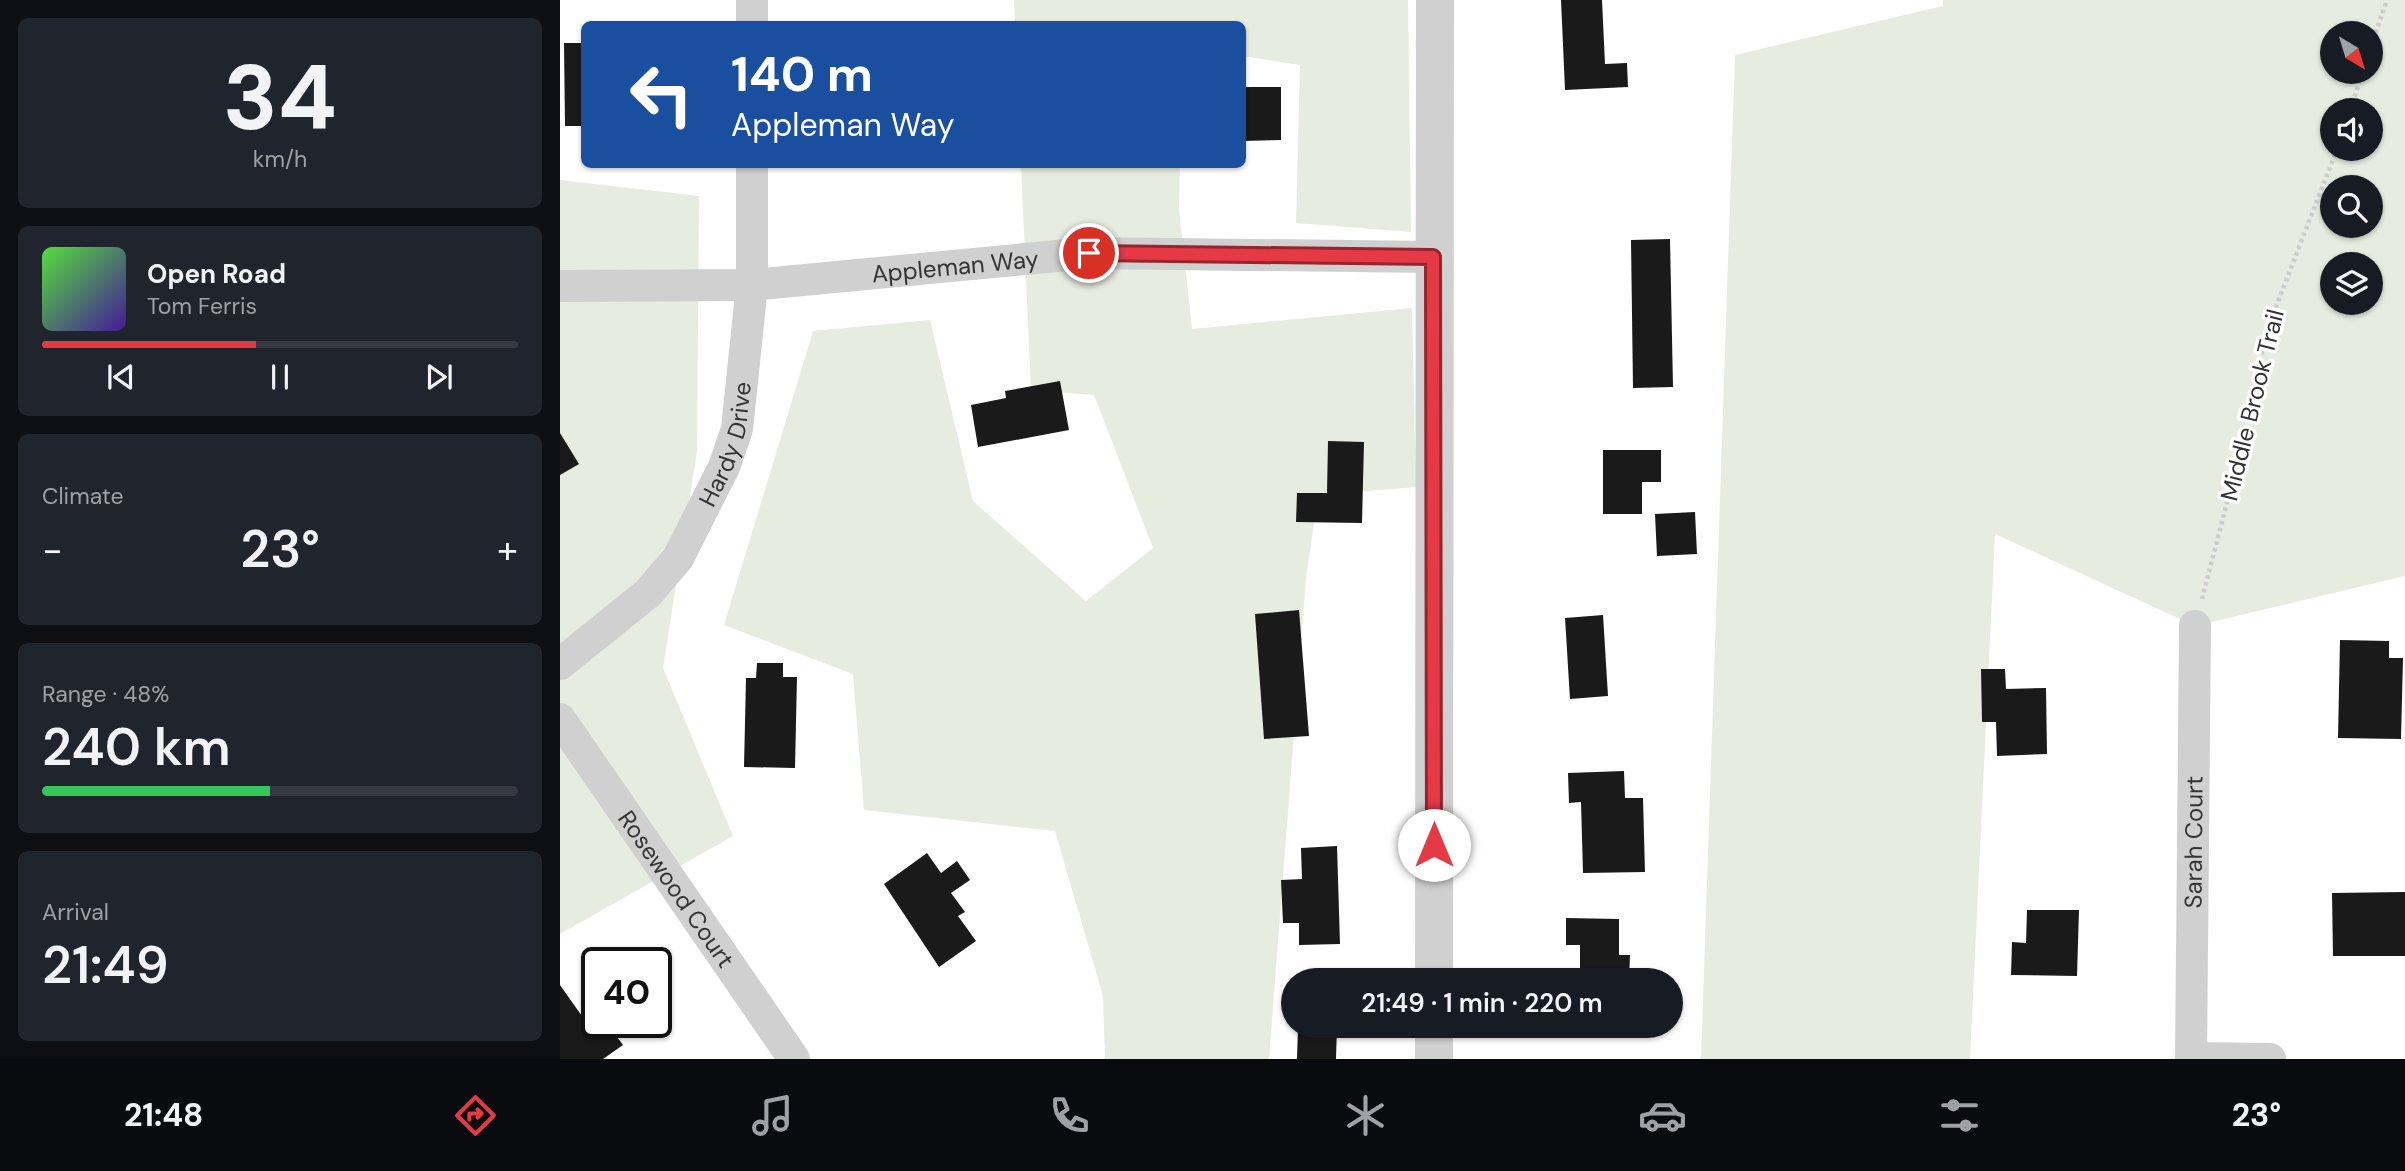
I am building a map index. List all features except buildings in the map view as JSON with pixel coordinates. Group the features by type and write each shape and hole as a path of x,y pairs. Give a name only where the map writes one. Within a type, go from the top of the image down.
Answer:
{"street":[{"path":"752,0 752,21"},
{"path":"1434,968 1435,0"},
{"name":"Hardy Drive","path":"560,664 648,593 678,558 724,467 737,429 752,285 752,168"},
{"name":"Appleman Way","path":"560,286 752,285 1089,253 1433,257"},
{"name":"Sarah Court","path":"2191,1058 2195,626"},
{"name":"Rosewood Court","path":"560,719 794,1059"},
{"path":"1434,1038 1434,1059"},
{"path":"2191,1058 2270,1059"}],"path":[{"path":"2379,21 2386,0"},
{"name":"Middle Brook Trail","path":"2195,626 2256,391 2264,338 2332,161"}],"shaded area":[{"path":"1014,0 1408,0 1411,232 1296,223 1300,65 1246,56 1246,21 1015,21"},
{"path":"1943,0 2405,0 2405,576 2195,626 1995,534 1970,1059 1701,1059 1735,55 1943,6"},
{"path":"1021,168 1180,168 1179,210 1192,329 1412,308 1416,487 1318,495 1306,578 1269,1059 1105,1059 1103,996 1055,831 864,810 853,674 724,625 813,331 930,320 973,501 1086,601 1153,548 1094,395 1031,390"},
{"path":"560,180 699,196 697,451 663,668 733,836 560,934"}],"route":[{"path":"1089,253 1433,257 1434,845"}]}
